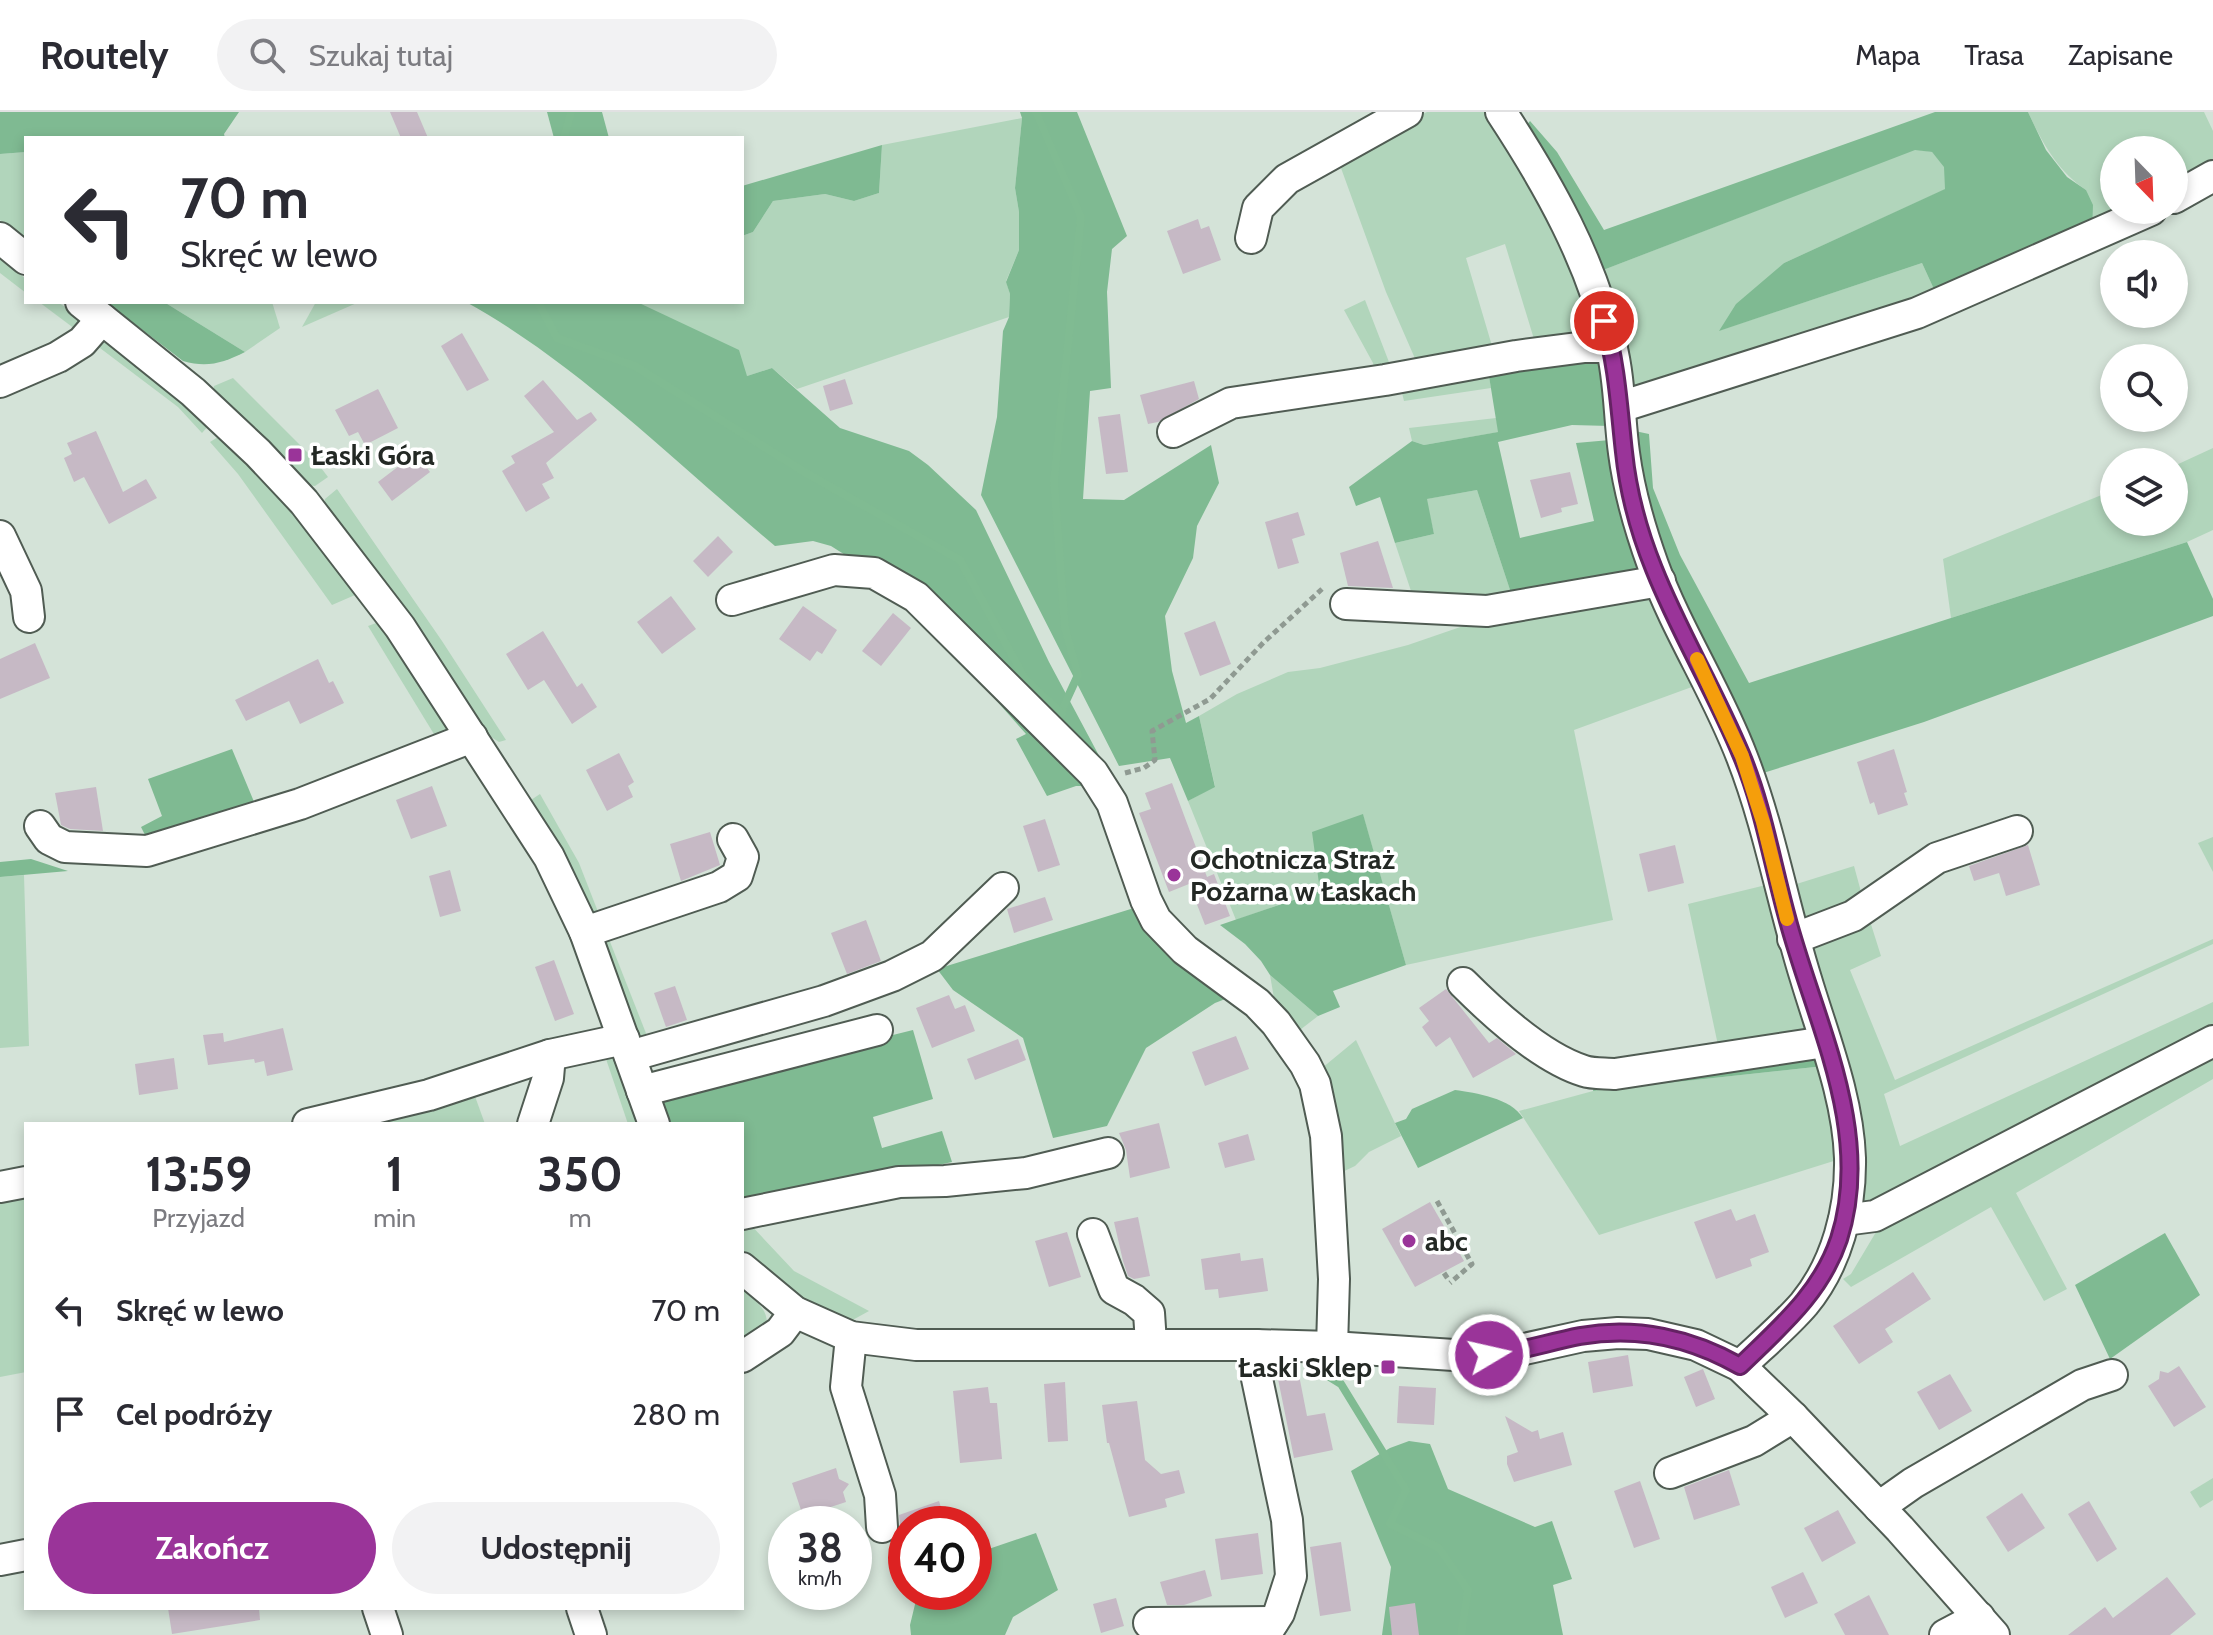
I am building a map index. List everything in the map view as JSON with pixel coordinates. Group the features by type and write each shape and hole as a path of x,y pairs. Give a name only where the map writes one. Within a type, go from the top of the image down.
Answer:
{"street":[{"path":"1251,238 1258,208 1287,179 1407,112"},
{"path":"1501,112 1541,173 1589,270 1612,347 1633,505 1660,581 1742,756 1763,822 1793,939 1840,1091 1850,1156 1844,1220 1829,1264 1803,1304 1740,1366"},
{"path":"2188,190 2213,176"},
{"path":"1620,407 1917,313 2119,224"},
{"path":"0,238 24,257"},
{"path":"0,382 82,342 91,310 193,392 258,453 304,502 400,627 549,857 585,932 653,1122"},
{"path":"1173,432 1231,403 1516,356 1585,347 1612,347"},
{"path":"0,536 26,591 29,617"},
{"path":"732,600 834,570 874,573 916,597 1093,773 1114,790 1146,900 1156,920 1185,950 1267,1013 1291,1042 1315,1084 1326,1136 1334,1279 1332,1347"},
{"path":"1346,604 1487,611 1660,581"},
{"path":"40,826 49,839 65,847 147,851 300,804 472,737"},
{"path":"1793,939 1853,916 1937,858 2017,831"},
{"path":"585,932 719,887 737,876 743,857 733,839"},
{"path":"316,1122 429,1095 550,1055 627,1048 824,1001 892,976 932,956 1003,888"},
{"path":"1463,983 1491,1011 1548,1053 1584,1071 1615,1074 1825,1042"},
{"path":"642,1091 877,1030"},
{"path":"1844,1220 1875,1216 2213,1041"},
{"path":"534,1122 548,1078 550,1055"},
{"path":"744,1214 899,1182 1026,1173 1108,1153"},
{"path":"0,1187 24,1182"},
{"path":"1093,1234 1114,1289 1149,1313 1151,1343"},
{"path":"744,1270 795,1312 851,1337 931,1346 1151,1343 1332,1347 1469,1356 1506,1353 1583,1336 1618,1333 1648,1334 1696,1345 1740,1366 1793,1417 1986,1626 1945,1635"},
{"path":"744,1356 780,1332 795,1312"},
{"path":"851,1337 846,1387 880,1495 882,1527"},
{"path":"1149,1623 1269,1629 1279,1613 1291,1576 1287,1520 1256,1374 1256,1345"},
{"path":"1879,1507 1913,1483 2082,1385 2112,1375"},
{"path":"1670,1473 1754,1441 1793,1417"},
{"path":"0,1560 24,1555"},
{"path":"379,1610 387,1635"},
{"path":"583,1610 591,1635"}],"path":[{"path":"1114,790 1155,760 1152,731 1210,699 1264,642 1336,576 1346,604"},
{"path":"1437,1201 1472,1264 1447,1278"}],"green space":[{"path":"0,112 239,112 224,136 24,136 24,152 0,154"},
{"path":"547,112 602,112 608,136 553,136"},
{"path":"1020,112 1077,112 1127,236 1112,249 1107,292 1111,388 1090,391 1083,499 1124,500 1211,445 1219,483 1197,526 1193,558 1165,616 1172,671 1186,723 1199,716 1215,787 1188,801 1170,758 1119,766 981,495 997,417 1003,331 1009,317 1010,294 1006,282 1019,250 1019,212 1015,188"},
{"path":"1427,112 1487,112 1503,130 1587,290 1595,339 1537,349 1505,244 1466,258 1495,356 1420,370 1386,292 1337,157"},
{"path":"1935,112 2028,112 2046,150 2067,177 2086,190 2093,205 2092,232 1938,298 1922,263 1719,331 1736,304 1784,263 1945,189 1944,167 1932,152 1915,150 1598,272 1521,131 1530,121 1557,152 1604,230"},
{"path":"2028,112 2204,112 2213,131 2213,170 2188,185 2188,136 2100,136 2100,224 2092,232 2086,190 2067,174 2039,135"},
{"path":"1022,118 1015,188 1019,212 1019,250 1006,281 1010,294 1009,317 797,389 772,368 747,376 640,304 744,304 744,235 753,232 773,201 825,194 854,201 879,193 882,145"},
{"path":"882,145 879,193 854,201 825,194 773,201 753,232 744,235 744,185"},
{"path":"1915,149 1932,152 1945,167 1946,189 1784,263 1721,330 1922,263 1938,298 1631,392 1598,272"},
{"path":"24,152 24,238 0,220 0,154"},
{"path":"0,259 24,277 24,291 0,273"},
{"path":"1365,300 1394,375 1377,378 1373,363 1344,310"},
{"path":"42,304 61,304 85,322 79,332"},
{"path":"109,304 167,304 245,352 215,363 183,361"},
{"path":"167,304 273,304 280,328 245,352"},
{"path":"315,304 354,304 302,327"},
{"path":"469,304 641,304 739,350 747,376 772,368 840,428 909,451 976,510 1049,662 1104,765 1087,786 1076,786 1047,796 1016,739 1026,734 942,639 850,558 831,546 813,541 775,546 626,416 507,327"},
{"path":"111,343 174,392 209,425 202,433 178,407 96,345"},
{"path":"1601,359 1610,426 1572,425 1498,442 1520,538 1594,521 1576,443 1610,440 1643,571 1514,602 1477,490 1427,499 1434,534 1395,543 1380,497 1356,506 1349,487 1412,441 1424,445 1498,432 1488,370"},
{"path":"1488,370 1491,388 1404,401 1401,389"},
{"path":"233,378 328,477 315,486 307,485 213,392 214,386"},
{"path":"1496,418 1499,432 1424,445 1412,441 1409,428"},
{"path":"1630,430 1649,434 1653,488 1680,555 1749,683 2187,542 2213,599 2213,616 1924,722 1760,774 1657,555"},
{"path":"224,437 275,488 356,589 355,595 332,605 238,474 210,442"},
{"path":"2213,448 2213,530 2187,542 1951,618 1943,559 2100,496 2100,536 2188,536 2188,460"},
{"path":"337,489 506,740 499,742 488,735 324,505 325,499"},
{"path":"1477,490 1514,602 1414,600 1395,543 1434,534 1426,499"},
{"path":"1655,595 1700,684 1574,730 1613,920 1406,965 1363,815 1321,890 1236,920 1188,801 1215,786 1199,716 1237,694 1288,672 1320,668 1408,645 1472,623"},
{"path":"379,622 455,733 440,744 368,626"},
{"path":"232,749 257,809 149,843 141,827 162,816 148,779"},
{"path":"540,794 579,863 602,922 593,924 531,800"},
{"path":"1363,814 1406,965 1333,991 1340,1007 1318,1016 1270,975 1245,944 1220,925 1320,891 1312,832"},
{"path":"2213,837 2213,872 2198,843"},
{"path":"31,859 68,871 0,877 0,862"},
{"path":"1854,866 1863,899 1799,917 1787,887"},
{"path":"24,875 29,1046 0,1048 0,877"},
{"path":"1766,885 1813,1035 1719,1050 1688,904"},
{"path":"1134,908 1233,996 1215,1003 1146,1048 1107,1126 1053,1138 1023,1038 953,990 937,969"},
{"path":"1869,918 1881,956 1850,970 1895,1080 2213,939 2213,944 1884,1094 1900,1146 2213,1002 2213,1079 2016,1193 2067,1289 2044,1301 1991,1207 1851,1287 1843,1279 1851,1274 1879,1227 1860,1197 1808,955 1817,937"},
{"path":"607,934 651,1046 639,1050 602,938"},
{"path":"1270,975 1318,1016 1296,1033 1275,1004"},
{"path":"913,1030 933,1099 873,1117 882,1148 942,1131 952,1162 744,1208 744,1122 666,1122 661,1109 662,1100 684,1087"},
{"path":"1356,1040 1401,1136 1369,1152 1355,1166 1334,1176 1316,1073"},
{"path":"604,1053 613,1053 639,1122 627,1122"},
{"path":"1815,1058 1824,1066 1593,1091 1595,1082"},
{"path":"1824,1066 1840,1159 1599,1235 1519,1111 1593,1091"},
{"path":"472,1088 484,1122 361,1122"},
{"path":"1455,1090 1502,1101 1523,1118 1418,1168 1395,1123 1406,1119 1412,1109"},
{"path":"24,1191 24,1372 0,1377 0,1196"},
{"path":"748,1222 794,1271 869,1311 849,1322 818,1308 780,1284 744,1254 744,1223"},
{"path":"2165,1233 2200,1295 2110,1359 2075,1285"},
{"path":"744,1291 763,1309 767,1326 744,1346"},
{"path":"1409,1441 1430,1444 1448,1489 1535,1527 1552,1521 1572,1579 1553,1585 1563,1635 1382,1635 1391,1567 1351,1471 1390,1448"},
{"path":"2213,1478 2213,1500 2200,1508 2190,1492"},
{"path":"1036,1533 1058,1590 1013,1617 1005,1635 911,1635 914,1610 992,1610 992,1548"}],"building":[{"path":"390,112 417,112 427,136 400,136"},
{"path":"1198,219 1201,229 1209,226 1221,260 1183,274 1167,231"},
{"path":"462,333 489,380 467,391 441,346"},
{"path":"845,379 853,404 830,411 823,386"},
{"path":"543,380 577,420 591,412 597,420 546,463 554,478 542,484 550,498 526,512 502,471 515,463 511,456 554,432 524,396"},
{"path":"1194,381 1199,399 1158,422 1148,424 1140,395"},
{"path":"378,389 398,428 365,445 358,432 349,436 335,410"},
{"path":"1120,414 1128,472 1106,474 1098,417"},
{"path":"96,431 123,492 146,479 157,498 109,524 84,477 74,482 64,458 72,454 67,443"},
{"path":"416,453 430,472 392,501 378,482"},
{"path":"1570,472 1578,504 1541,518 1530,480"},
{"path":"1298,512 1305,535 1292,539 1299,563 1278,569 1265,522"},
{"path":"718,536 733,552 708,577 693,561"},
{"path":"1378,541 1393,588 1348,586 1340,553"},
{"path":"671,596 696,629 662,654 637,622"},
{"path":"803,606 837,630 822,654 817,651 810,661 779,639"},
{"path":"893,613 911,628 881,666 862,651"},
{"path":"1215,621 1231,664 1200,676 1184,633"},
{"path":"543,631 577,687 582,683 597,707 572,724 544,680 528,690 506,654"},
{"path":"35,643 50,678 0,699 0,659"},
{"path":"318,659 329,683 333,681 344,703 300,724 289,701 246,721 235,700"},
{"path":"1894,749 1908,805 1878,815 1874,802 1870,804 1857,762"},
{"path":"619,753 634,782 628,786 633,797 607,811 586,770"},
{"path":"1172,783 1207,877 1214,874 1230,916 1205,925 1189,884 1169,892 1139,813 1151,809 1145,793"},
{"path":"432,786 447,826 411,839 396,800"},
{"path":"96,787 103,831 70,829 61,825 55,793"},
{"path":"1045,819 1060,865 1038,872 1023,826"},
{"path":"710,832 720,865 681,881 670,844"},
{"path":"1675,845 1684,883 1648,892 1639,854"},
{"path":"2028,845 2040,885 2006,896 1999,873 1974,881 1969,866"},
{"path":"450,870 461,911 440,917 429,876"},
{"path":"1045,897 1053,920 1014,933 1007,909"},
{"path":"866,920 881,961 847,974 831,933"},
{"path":"554,960 574,1014 555,1021 535,967"},
{"path":"675,986 687,1020 666,1027 654,993"},
{"path":"1446,989 1489,1043 1497,1038 1516,1054 1473,1078 1450,1037 1436,1047 1422,1027 1429,1021 1419,1008"},
{"path":"949,995 955,1009 965,1005 975,1031 932,1048 916,1008"},
{"path":"283,1028 293,1070 267,1076 264,1061 255,1063 254,1059 208,1065 203,1035 223,1033 224,1042"},
{"path":"1236,1036 1249,1069 1205,1086 1192,1052"},
{"path":"1018,1039 1026,1060 975,1080 967,1059"},
{"path":"174,1058 178,1089 139,1095 135,1064"},
{"path":"1159,1123 1170,1168 1130,1178 1126,1150 1119,1133"},
{"path":"1248,1134 1255,1160 1225,1168 1218,1143"},
{"path":"1430,1202 1464,1261 1415,1287 1382,1229"},
{"path":"1731,1209 1736,1221 1755,1214 1769,1252 1750,1259 1752,1266 1716,1279 1694,1222"},
{"path":"1138,1217 1150,1276 1134,1279 1128,1276 1114,1222"},
{"path":"1067,1232 1081,1277 1049,1287 1035,1241"},
{"path":"1240,1253 1241,1261 1263,1258 1268,1291 1219,1298 1218,1289 1205,1290 1201,1259"},
{"path":"1913,1272 1931,1299 1885,1329 1893,1342 1859,1364 1833,1326"},
{"path":"1628,1355 1633,1386 1593,1393 1588,1362"},
{"path":"2179,1366 2206,1407 2174,1427 2148,1386 2159,1379 2160,1371 2168,1373"},
{"path":"1703,1369 1715,1399 1696,1407 1684,1377"},
{"path":"1298,1370 1307,1416 1325,1413 1333,1450 1294,1458 1277,1374"},
{"path":"1950,1374 1972,1411 1939,1430 1917,1392"},
{"path":"1065,1382 1068,1441 1048,1442 1044,1384"},
{"path":"1399,1386 1436,1388 1434,1425 1397,1423"},
{"path":"988,1387 990,1403 997,1403 1002,1459 960,1463 953,1391"},
{"path":"1137,1401 1145,1460 1161,1474 1179,1470 1185,1493 1165,1499 1167,1507 1129,1517 1107,1443 1102,1405"},
{"path":"1505,1416 1532,1432 1538,1430 1540,1439 1563,1432 1572,1465 1514,1482 1507,1456 1518,1452"},
{"path":"836,1468 839,1479 849,1484 843,1492 846,1502 834,1506 800,1506 792,1483"},
{"path":"1729,1470 1740,1505 1694,1520 1684,1487"},
{"path":"1640,1481 1660,1539 1634,1548 1614,1491"},
{"path":"2022,1493 2045,1528 2008,1552 1986,1517"},
{"path":"2089,1501 2117,1549 2097,1562 2068,1514"},
{"path":"1838,1510 1856,1543 1822,1562 1804,1528"},
{"path":"1258,1533 1263,1574 1221,1580 1215,1539"},
{"path":"1341,1542 1351,1611 1320,1616 1310,1547"},
{"path":"1205,1570 1212,1596 1184,1605 1167,1605 1160,1582"},
{"path":"1803,1572 1818,1603 1785,1618 1771,1587"},
{"path":"2167,1577 2196,1614 2170,1635 2068,1635 2105,1607 2113,1618"},
{"path":"1869,1595 1889,1635 1845,1635 1834,1614"},
{"path":"1116,1598 1124,1626 1101,1633 1093,1604"},
{"path":"1415,1603 1419,1635 1392,1635 1389,1607"},
{"path":"168,1610 259,1610 260,1620 172,1634"}],"waterway":[{"path":"565,136 571,112"},
{"path":"1036,112 1081,217 1054,481 1065,628 1078,675 1061,712"},
{"path":"539,304 557,338 635,366 806,473 960,560 1025,679 1062,714"},
{"path":"1307,1363 1341,1384 1406,1490 1390,1524 1439,1548 1468,1590 1461,1635"}],"slow traffic":[{"path":"1697,659 1742,756 1763,822 1787,919"}],"place":[{"name":"Łaski Góra","path":"295,455"},
{"name":"Ochotnicza Straż Pożarna w Łaskach","path":"1174,875"},
{"name":"abc","path":"1409,1241"},
{"name":"Łaski Sklep","path":"1388,1367"}],"route":[{"path":"1489,1355 1583,1336 1648,1334 1696,1345 1740,1366 1803,1304 1819,1282 1839,1239 1848,1196 1850,1156 1840,1091 1787,919 1763,822 1742,756 1654,568 1633,505 1612,347 1604,321"}]}
